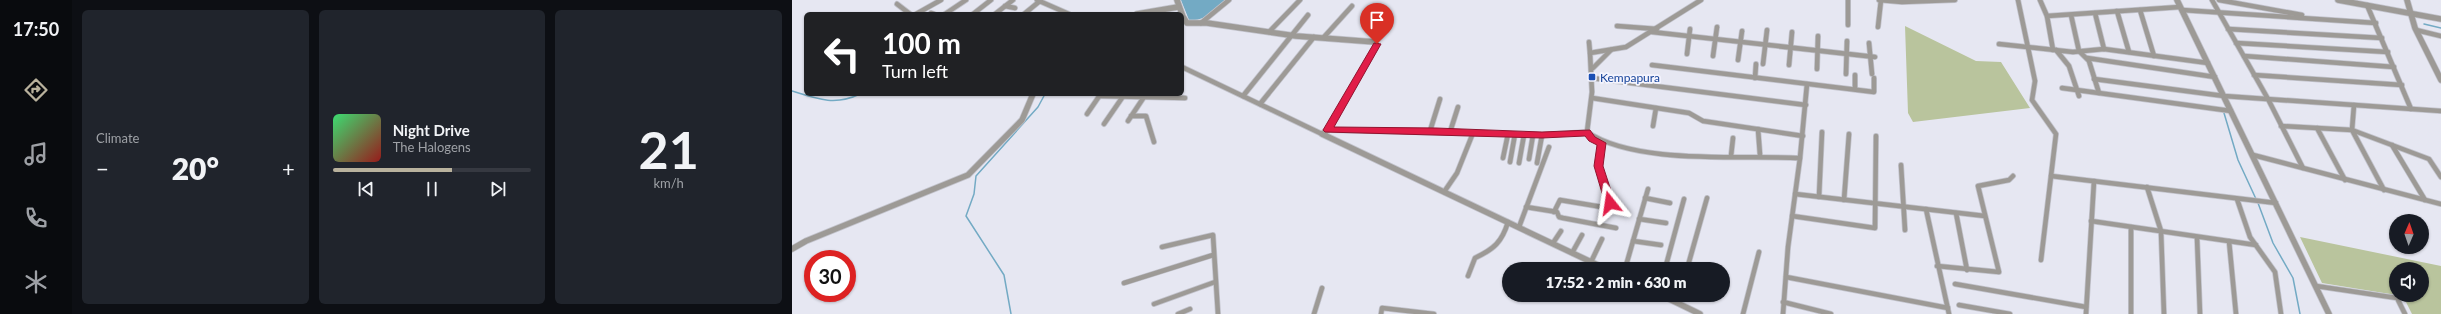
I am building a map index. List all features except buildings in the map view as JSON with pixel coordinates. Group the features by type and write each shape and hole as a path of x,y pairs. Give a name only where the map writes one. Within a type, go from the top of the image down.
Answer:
{"street":[{"path":"920,12 941,0"},
{"path":"948,12 966,0"},
{"path":"976,12 991,0"},
{"path":"997,12 1013,0"},
{"path":"1026,12 1038,0 1065,12"},
{"path":"1177,0 1181,12"},
{"path":"1201,23 1229,0"},
{"path":"1269,32 1300,0"},
{"path":"1590,53 1626,47 1657,29 1701,0"},
{"path":"1848,0 1848,25"},
{"path":"1878,27 1880,0 1902,2 1955,0"},
{"path":"2018,0 2035,81 2032,100 2056,134 2041,260"},
{"path":"2040,0 2047,16 2055,50 2069,66 2078,96"},
{"path":"2177,0 2329,314"},
{"path":"2212,0 2268,99 2303,168"},
{"path":"2219,0 2324,19"},
{"path":"2338,0 2365,3 2441,19"},
{"path":"2407,0 2416,30 2439,71 2441,80"},
{"path":"2365,3 2376,23 2411,109"},
{"path":"897,4 907,12"},
{"path":"1005,6 1015,8"},
{"path":"1324,38 1352,6"},
{"path":"1149,12 1178,7"},
{"path":"2047,16 2181,8 2376,23"},
{"path":"2140,10 2154,56"},
{"path":"2116,11 2128,52"},
{"path":"2095,13 2104,49"},
{"path":"1243,96 1308,15"},
{"path":"2071,15 2079,51 2087,58 2099,93"},
{"path":"1184,18 1187,23 1201,23 1293,35 1375,42 1377,44 1328,130 1322,134"},
{"path":"1617,26 1657,29"},
{"path":"1713,56 1717,27"},
{"path":"1687,54 1690,29"},
{"path":"2228,29 2382,38"},
{"path":"1763,64 1767,30"},
{"path":"2416,30 2441,36"},
{"path":"1738,60 1742,31"},
{"path":"1652,32 1873,57"},
{"path":"1789,65 1792,32"},
{"path":"1817,69 1818,36"},
{"path":"1260,104 1314,37"},
{"path":"1846,74 1847,41"},
{"path":"1589,42 1593,68 1591,78 1592,98 1587,132 1592,139 1602,143 1666,154 1731,156 1760,155 1800,158"},
{"path":"2236,42 2388,52"},
{"path":"1652,65 1874,92 1873,57 1869,43"},
{"path":"2000,44 2055,50 2079,51 2104,49 2208,63"},
{"path":"1593,68 1611,50"},
{"path":"2244,56 2394,67"},
{"path":"2087,58 2215,77"},
{"path":"1755,78 1756,64"},
{"path":"1184,68 1591,262 1602,239"},
{"path":"1855,75 1855,89"},
{"path":"2254,75 2402,85"},
{"path":"1591,78 1806,105"},
{"path":"2094,79 2224,96 2441,111"},
{"path":"1783,314 1792,216 1803,136 1807,84"},
{"path":"2062,88 2231,111"},
{"path":"792,250 806,241 968,174 1022,120 1032,96"},
{"path":"1087,114 1099,96"},
{"path":"1104,124 1123,96"},
{"path":"1128,121 1147,96 1173,96 1184,98"},
{"path":"1592,98 1689,113 1703,121 1803,136"},
{"path":"1430,131 1440,99"},
{"path":"2354,105 2352,130 2384,190"},
{"path":"1450,132 1458,107"},
{"path":"1653,126 1656,108"},
{"path":"1131,116 1146,116 1154,142"},
{"path":"2281,126 2352,130 2429,159 2441,177"},
{"path":"2317,128 2345,180"},
{"path":"1758,129 1760,155"},
{"path":"1328,130 1430,131 1524,135 1587,132"},
{"path":"1819,197 1822,132"},
{"path":"1444,192 1451,184 1467,151 1472,133"},
{"path":"1503,158 1508,134"},
{"path":"1510,162 1515,134"},
{"path":"1844,200 1849,134"},
{"path":"1519,162 1524,135"},
{"path":"1529,159 1534,135"},
{"path":"1537,163 1542,135"},
{"path":"1792,216 1875,228 1874,203 1876,136"},
{"path":"1731,156 1733,138"},
{"path":"1554,212 1560,200 1608,208 1610,200 1599,166 1602,143"},
{"path":"2392,145 2425,200"},
{"path":"1519,227 1549,147"},
{"path":"2253,155 2441,204"},
{"path":"1901,166 1905,230"},
{"path":"1937,266 1997,273 2000,270 1978,186 2009,180 2013,176"},
{"path":"2051,176 2276,203"},
{"path":"2086,314 2094,181"},
{"path":"2147,188 2161,231 2164,314"},
{"path":"1626,262 1648,189"},
{"path":"1795,194 1985,216"},
{"path":"1645,198 1670,202"},
{"path":"1689,262 1707,198"},
{"path":"2237,198 2250,237 2275,272 2281,314"},
{"path":"1667,262 1684,199"},
{"path":"1526,207 1554,212 1564,218 1616,228"},
{"path":"1926,209 1937,266 1949,314"},
{"path":"1956,213 1967,270"},
{"path":"1639,220 1666,224"},
{"path":"2091,221 2256,245"},
{"path":"1468,276 1476,258 1492,251 1503,240 1508,222"},
{"path":"2130,227 2131,314"},
{"path":"1552,243 1560,231"},
{"path":"1162,247 1213,235 1213,255 1218,314"},
{"path":"1572,253 1582,235"},
{"path":"2197,237 2200,314"},
{"path":"1633,241 1661,245"},
{"path":"2229,241 2236,314"},
{"path":"1743,314 1759,252"},
{"path":"1124,283 1213,255"},
{"path":"1786,277 1948,308"},
{"path":"1154,304 1215,282"},
{"path":"1955,284 2086,307"},
{"path":"2316,286 2397,298 2405,314"},
{"path":"1314,314 1322,288"},
{"path":"1783,302 1831,314"},
{"path":"1678,303 1700,314"},
{"path":"1959,304 2010,314"},
{"path":"1381,314 1382,308 1434,314"},
{"path":"1178,314 1190,309"}],"green space":[{"path":"1905,26 1976,61 2001,62 2030,108 1913,122 1908,113"},
{"path":"2300,237 2422,262 2389,262 2389,294 2322,283"},
{"path":"2429,264 2441,266 2441,314 2412,314 2406,302 2429,302"}],"water":[{"path":"1181,0 1227,0 1205,17 1189,20"}],"waterway":[{"path":"2424,24 2441,28"},
{"path":"792,91 804,95"},
{"path":"807,96 826,100 842,100 856,96"},
{"path":"1011,314 1004,275 966,216 974,194 976,176 1038,107 1044,96"},
{"path":"2224,113 2238,160 2256,199"},
{"path":"2258,203 2273,243 2293,278 2300,314"}],"place":[{"name":"Kempapura","path":"1592,77"}],"route":[{"path":"1377,44 1330,123 1328,130 1436,131 1542,135 1587,132 1592,139 1602,143 1599,166 1610,203"}]}
